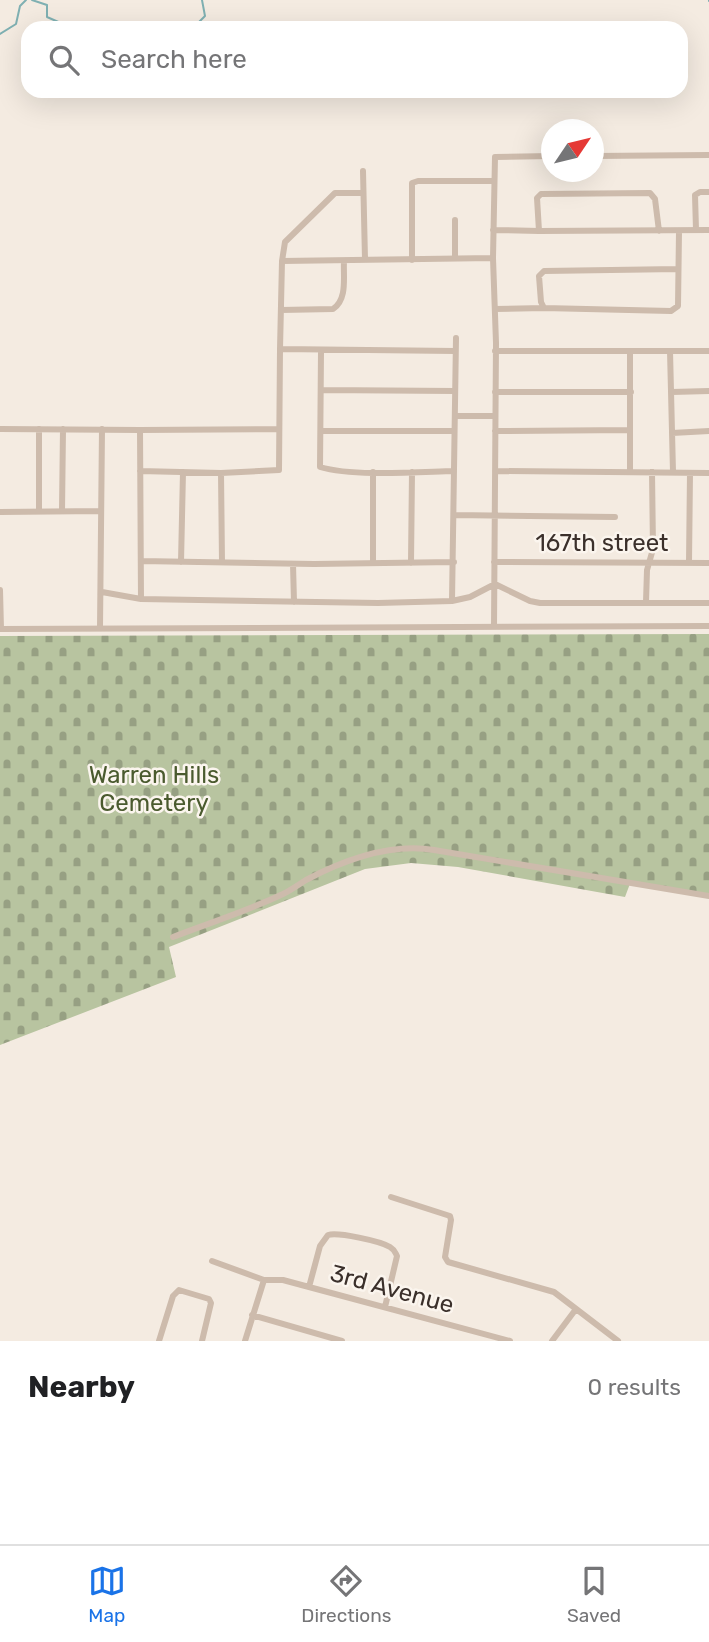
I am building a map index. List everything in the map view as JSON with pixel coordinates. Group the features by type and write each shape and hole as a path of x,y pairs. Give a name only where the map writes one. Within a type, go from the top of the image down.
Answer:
{"street":[{"path":"604,156 709,155"},
{"path":"494,628 495,156 541,156"},
{"path":"363,171 365,259"},
{"path":"412,260 412,183 494,181"},
{"path":"539,231 537,198 541,194 650,192 655,199 659,231"},
{"path":"696,230 695,195 709,192"},
{"path":"140,471 221,473 279,470 282,261 285,242 330,196 335,193 363,193"},
{"path":"455,220 455,258"},
{"path":"493,230 709,230"},
{"path":"495,309 671,311 678,306 679,232"},
{"path":"282,261 493,258"},
{"path":"281,310 333,309 338,306 343,296 344,261"},
{"path":"544,308 539,276 544,271 678,269"},
{"path":"452,601 456,338"},
{"path":"280,349 321,352 455,351"},
{"path":"495,351 709,351"},
{"path":"630,351 630,471"},
{"path":"670,351 673,472"},
{"path":"321,352 320,467 373,472 454,471"},
{"path":"321,390 455,391"},
{"path":"672,392 709,391"},
{"path":"495,392 631,392"},
{"path":"455,416 495,416"},
{"path":"0,429 279,429"},
{"path":"38,511 39,429"},
{"path":"62,511 63,429"},
{"path":"100,628 102,429"},
{"path":"139,430 141,598"},
{"path":"495,431 630,430"},
{"path":"322,431 454,432"},
{"path":"672,432 709,431"},
{"path":"495,471 709,473"},
{"path":"181,562 183,472"},
{"path":"373,472 373,563"},
{"path":"411,563 412,472"},
{"path":"646,602 647,575 653,550 652,472"},
{"path":"221,473 222,562"},
{"path":"689,563 690,473"},
{"path":"0,512 101,511"},
{"path":"454,515 615,517"},
{"path":"141,561 293,564 454,562"},
{"name":"167th street","path":"494,562 709,563"},
{"path":"293,564 294,602"},
{"path":"102,592 141,598 294,602 452,601 466,598 495,584"},
{"path":"495,584 534,602 709,603"},
{"path":"0,590 0,629 709,626"},
{"path":"173,937 285,893 344,864 375,853 402,848 435,850 709,896"},
{"path":"391,1197 450,1216 452,1220 445,1257 448,1262 543,1288 565,1299 618,1341"},
{"path":"309,1287 320,1246 328,1235 336,1233 384,1244 393,1249 397,1256 385,1307"},
{"name":"3rd Avenue","path":"212,1261 264,1280 283,1280 510,1341"},
{"path":"245,1341 264,1280"},
{"path":"159,1341 175,1292 179,1290 209,1299 212,1306 202,1341"},
{"path":"552,1341 576,1309"},
{"path":"253,1315 342,1341"}],"green space":[{"name":"Warren Hills Cemetery","path":"709,634 709,894 631,881 625,897 458,867 411,863 365,869 169,947 176,977 0,1045 0,636"}],"waterway":[{"path":"0,34 16,24 20,6 26,0"},
{"path":"32,0 47,5 47,17 56,21"},
{"path":"200,21 205,16 202,0"}]}
